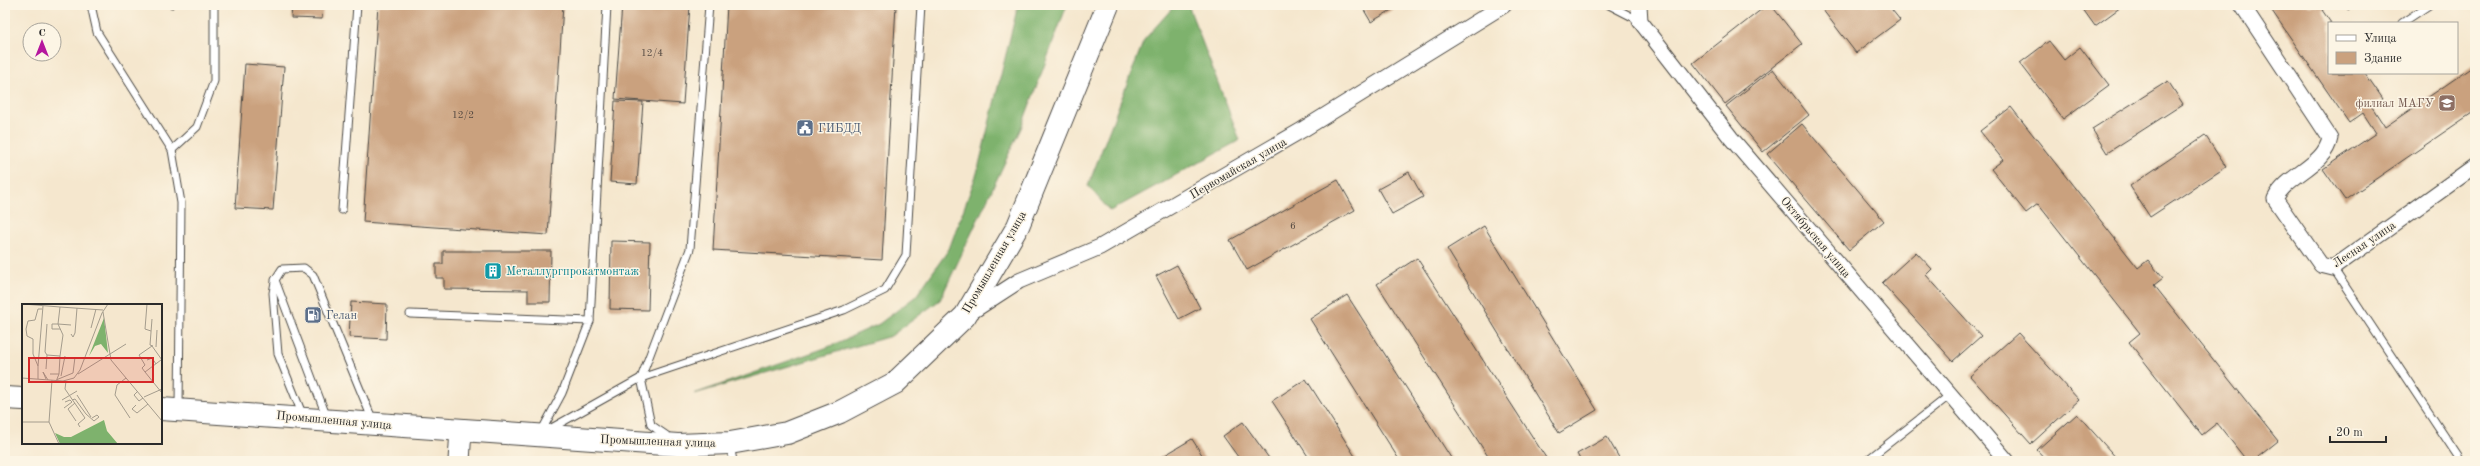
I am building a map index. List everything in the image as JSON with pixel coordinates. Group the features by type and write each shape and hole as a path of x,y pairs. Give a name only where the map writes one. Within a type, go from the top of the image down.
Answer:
{"main road":[{"name":"Промышленная улица","path":"170,409 303,417 539,436 678,445 732,452 787,433 840,412 895,383 965,316 1018,226 1108,5"},
{"path":"5,398 22,399"},
{"path":"459,461 461,430"}],"street":[{"name":"Первомайская улица","path":"965,316 1019,281 1100,248 1302,130 1504,5"},
{"path":"1639,5 1640,21"},
{"name":"Лесная улица","path":"2242,5 2330,138 2326,152 2284,185 2275,199 2321,265 2333,268 2475,166"},
{"name":"Октябрьская улица","path":"1640,21 1731,138 2007,461"}],"lane":[{"path":"91,5 96,32 172,150 181,203 170,409"},
{"path":"172,150 197,127 214,81 214,5"},
{"path":"342,210 357,5"},
{"path":"539,436 562,393 590,321 607,5"},
{"path":"678,445 651,425 641,378 690,249 709,5"},
{"path":"539,436 641,378 844,310 885,290 906,255 921,5"},
{"path":"1609,5 1640,21"},
{"path":"2404,22 2429,5"},
{"path":"303,417 278,354 274,293 275,280 282,268 304,268 313,275 374,423"},
{"path":"2333,268 2461,461"},
{"path":"275,280 327,419"},
{"path":"410,314 590,321"},
{"path":"1866,461 1950,395"}],"green space":[{"path":"1018,5 1067,5 1021,128 940,300 891,336 694,394 828,347 879,324 916,296 949,249 977,173"},
{"path":"1175,5 1188,5 1240,140 1110,211 1088,186 1144,40"}],"building":[{"path":"148,5 173,5 173,8"},
{"path":"292,5 323,5 322,19 291,18"},
{"path":"378,5 563,5 548,235 363,222"},
{"path":"622,5 690,5 683,104 615,99"},
{"name":"ГИБДД","path":"727,5 896,5 882,260 713,250"},
{"path":"1361,5 1400,5 1371,22"},
{"path":"1767,5 1771,5 1802,44 1725,104 1693,63"},
{"path":"1819,5 1888,5 1900,20 1856,53"},
{"path":"2080,5 2120,5 2121,7 2095,26"},
{"name":"филиал МАГУ","path":"2268,5 2329,5 2322,10 2330,22 2328,22 2328,74 2366,74 2383,99 2372,107 2385,127 2475,65 2475,111 2345,200 2323,169 2376,133 2363,113 2349,123"},
{"path":"2345,5 2355,5 2348,10"},
{"path":"2049,41 2064,60 2080,47 2109,85 2063,119 2020,63"},
{"path":"245,64 284,67 273,210 235,208"},
{"path":"1773,69 1809,115 1763,152 1726,106"},
{"path":"2168,81 2183,104 2107,153 2092,129"},
{"path":"615,101 643,102 637,184 610,182"},
{"path":"2011,107 2138,268 2148,260 2163,278 2154,285 2278,441 2253,461 2247,461 2217,423 2202,435 2129,342 2140,333 2038,204 2026,213 1991,169 2003,160 1980,131"},
{"path":"1802,124 1884,221 1849,250 1767,154"},
{"path":"2205,135 2226,167 2150,217 2130,186"},
{"path":"1409,172 1423,197 1392,214 1378,189"},
{"path":"1338,180 1355,210 1247,270 1230,240"},
{"path":"1484,226 1597,410 1559,433 1447,249"},
{"path":"611,241 650,242 648,310 610,309"},
{"name":"Металлургпрокатмонтаж","path":"443,251 551,251 550,302 528,302 528,290 444,289 444,278 436,278 436,264 443,264"},
{"path":"1916,252 1932,269 1926,275 1981,336 1953,361 1882,283"},
{"path":"1417,258 1548,461 1491,461 1377,284"},
{"path":"1177,265 1200,308 1179,319 1156,276"},
{"path":"1347,295 1453,461 1400,461 1310,319"},
{"path":"351,302 387,304 386,339 349,337"},
{"path":"2018,333 2079,400 2031,444 1970,376"},
{"path":"1306,379 1358,461 1311,461 1272,401"},
{"path":"2077,414 2119,461 2047,461 2037,450"},
{"path":"1243,422 1271,461 1241,461 1223,436"},
{"path":"1607,437 1621,461 1581,461 1577,454"},
{"path":"1192,439 1206,461 1155,461"}],"place":[{"name":"филиал МАГУ","path":"2447,103"},
{"name":"ГИБДД","path":"805,128"},
{"name":"Металлургпрокатмонтаж","path":"493,271"},
{"name":"Гелан","path":"313,315"}]}
